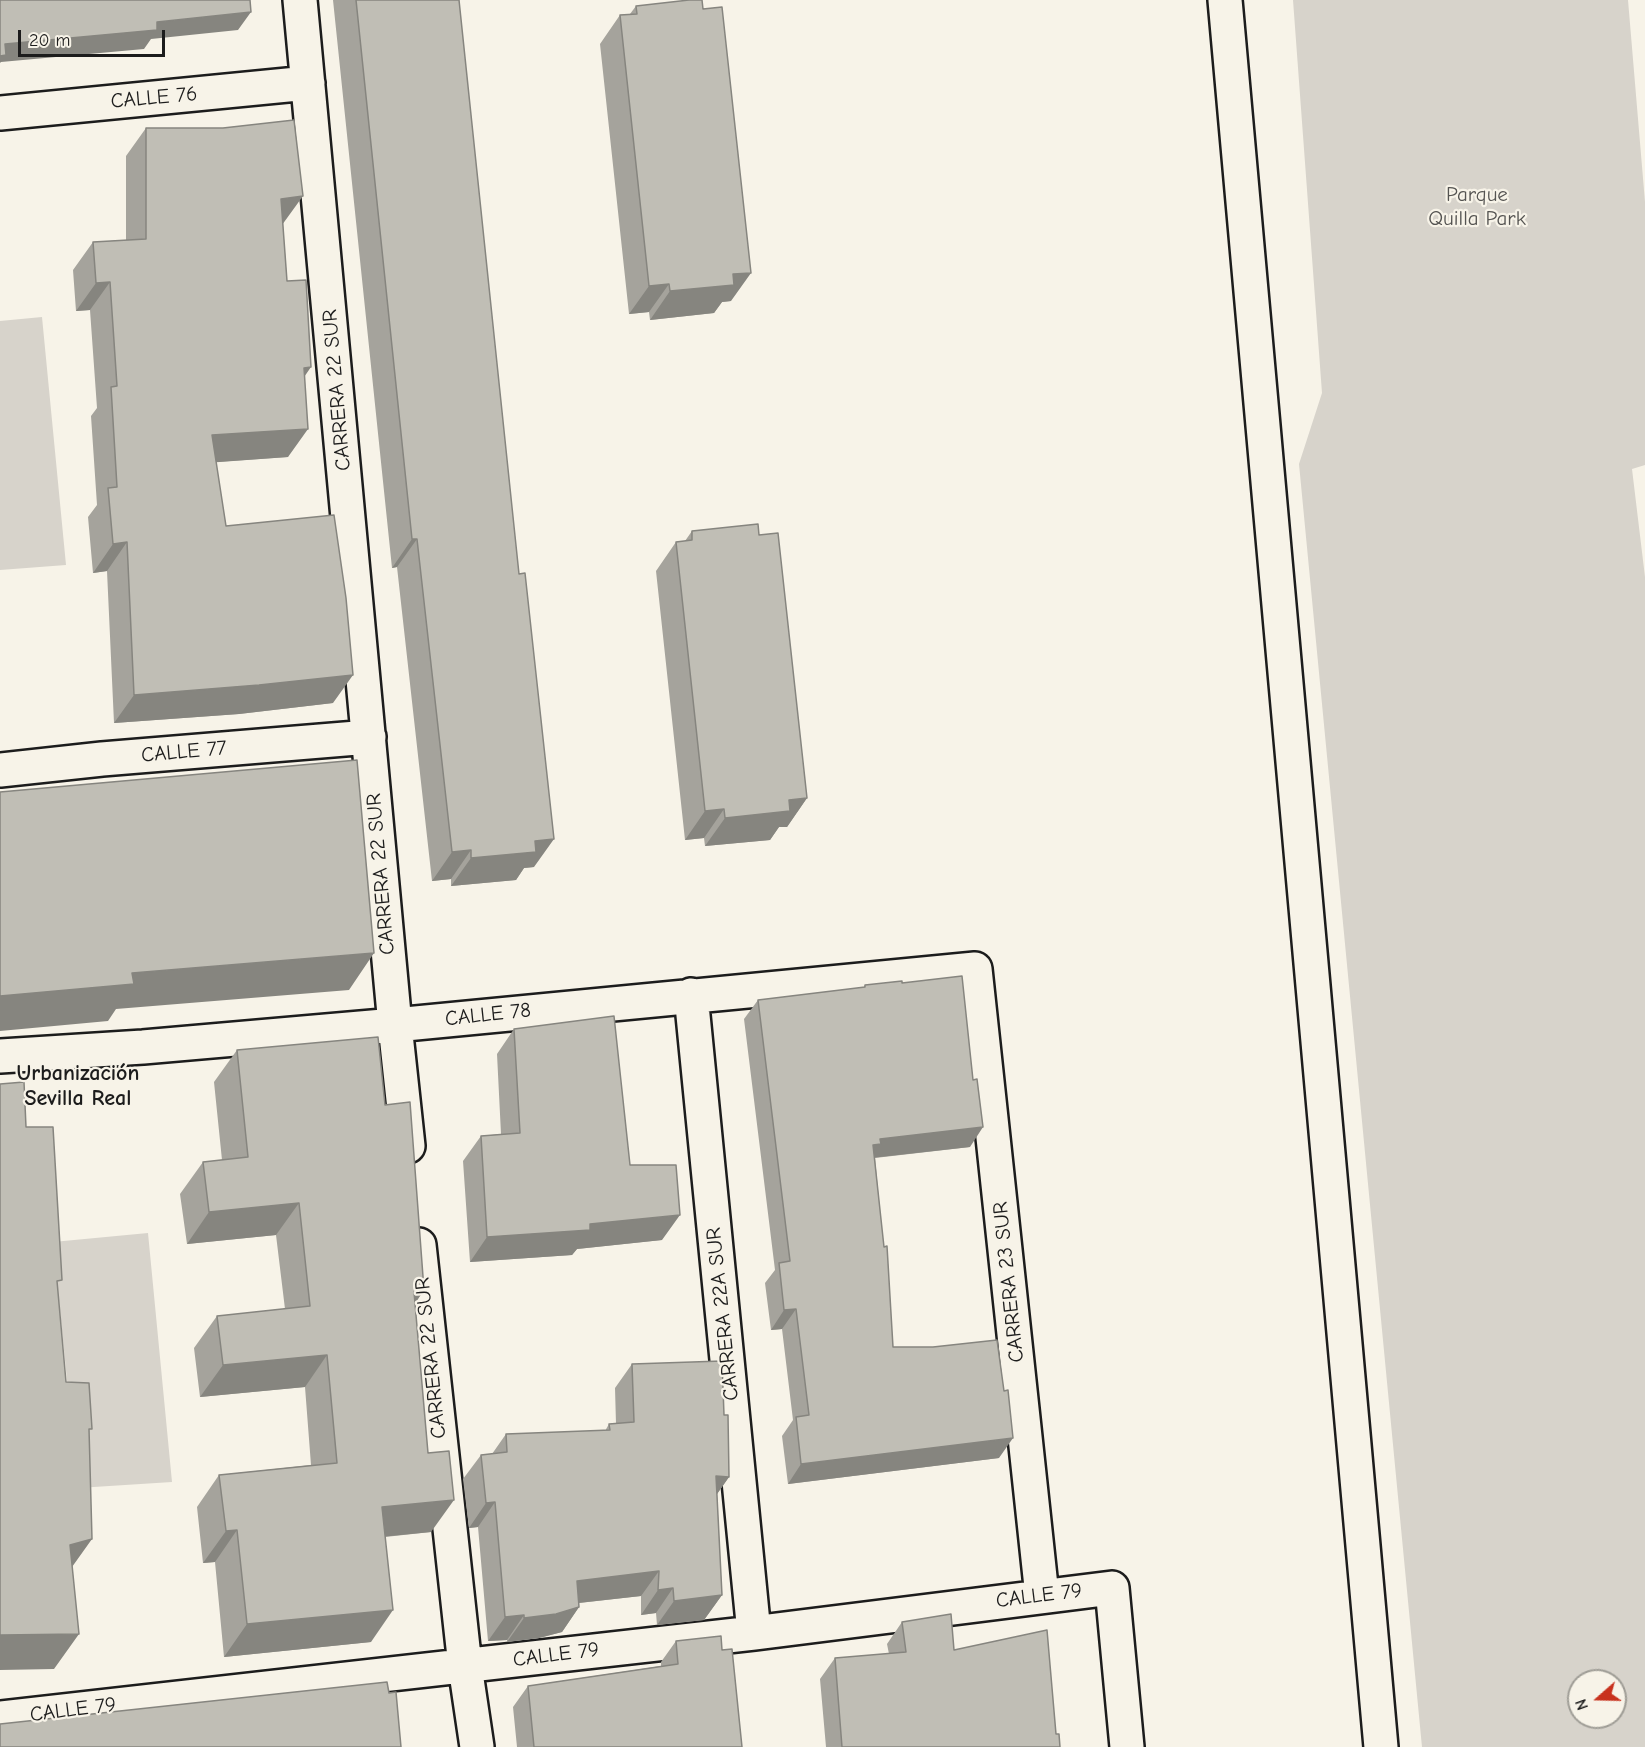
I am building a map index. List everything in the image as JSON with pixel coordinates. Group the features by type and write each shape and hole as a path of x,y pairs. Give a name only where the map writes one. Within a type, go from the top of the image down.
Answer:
{"street":[{"name":"CARRERA 22 SUR","path":"300,0 394,1024 412,1179"},
{"path":"1225,0 1381,1747"},
{"name":"CALLE 76","path":"0,113 308,83"},
{"name":"CALLE 77","path":"0,770 369,737"},
{"name":"CALLE 78","path":"0,1056 154,1046 975,969"},
{"name":"CARRERA 23 SUR","path":"975,969 1042,1596"},
{"name":"CARRERA 22A SUR","path":"691,995 754,1633"},
{"name":"CARRERA 22 SUR","path":"416,1215 465,1666 477,1747"},
{"name":"CALLE 79","path":"0,1718 754,1633 1112,1588 1127,1747"}],"green space":[{"name":"Parque Quilla Park","path":"1293,0 1628,0 1645,202 1645,465 1632,469 1645,577 1645,1747 1422,1747 1299,464 1322,393"},
{"path":"42,317 66,565 0,570 0,321"},
{"path":"148,1233 172,1482 78,1488 53,1242"}],"building":[{"path":"0,0 250,0 251,12 157,22 157,30 5,44 6,55 0,56"},
{"path":"356,0 459,0 519,574 525,573 554,839 535,841 536,852 471,858 471,850 452,852 417,539 412,539"},
{"path":"702,0 703,9 722,7 751,273 733,274 734,285 670,291 669,284 649,286 620,15 637,14 636,6"},
{"path":"294,120 303,196 281,199 287,281 306,280 311,367 304,368 308,429 212,435 226,526 334,515 346,598 353,675 134,695 127,542 113,544 108,488 117,487 111,387 117,386 110,282 96,283 93,242 146,239 146,128 223,128"},
{"path":"758,524 759,535 778,533 807,798 789,800 790,811 725,818 724,809 705,811 676,542 692,540 692,531"},
{"path":"357,760 374,953 132,973 134,984 0,996 0,792"},
{"path":"962,976 973,1080 977,1079 983,1127 880,1139 881,1144 873,1145 884,1247 887,1246 893,1347 933,1347 997,1340 1004,1391 1008,1390 1013,1438 801,1464 796,1417 809,1415 796,1309 784,1310 779,1263 790,1261 758,1000 865,987 865,985"},
{"path":"614,1016 630,1165 676,1165 680,1215 590,1224 590,1230 487,1237 481,1136 520,1133 514,1029"},
{"path":"378,1037 385,1105 410,1102 424,1290 414,1292 428,1453 449,1451 454,1500 382,1507 393,1610 247,1624 237,1530 226,1531 219,1475 337,1463 327,1355 223,1365 217,1316 310,1306 299,1203 209,1212 203,1162 248,1157 237,1050"},
{"path":"24,1082 26,1127 53,1127 62,1280 57,1281 66,1382 89,1383 92,1429 89,1429 92,1539 70,1545 79,1634 0,1635 0,1084"},
{"path":"722,1361 724,1415 728,1415 729,1477 716,1476 722,1595 674,1601 673,1588 658,1590 659,1571 577,1581 579,1607 556,1614 524,1618 524,1615 505,1617 495,1502 486,1503 481,1455 507,1452 506,1434 610,1430 609,1424 634,1422 632,1364"},
{"path":"951,1614 954,1650 1047,1630 1056,1734 1059,1734 1060,1747 842,1747 835,1658 906,1652 902,1622"},
{"path":"721,1636 722,1650 732,1649 742,1747 534,1747 528,1686 678,1664 676,1641"},
{"path":"387,1682 389,1693 396,1692 401,1747 0,1747 0,1724"}],"district":[{"name":"Urbanización Sevilla Real","path":"78,1086"}]}
